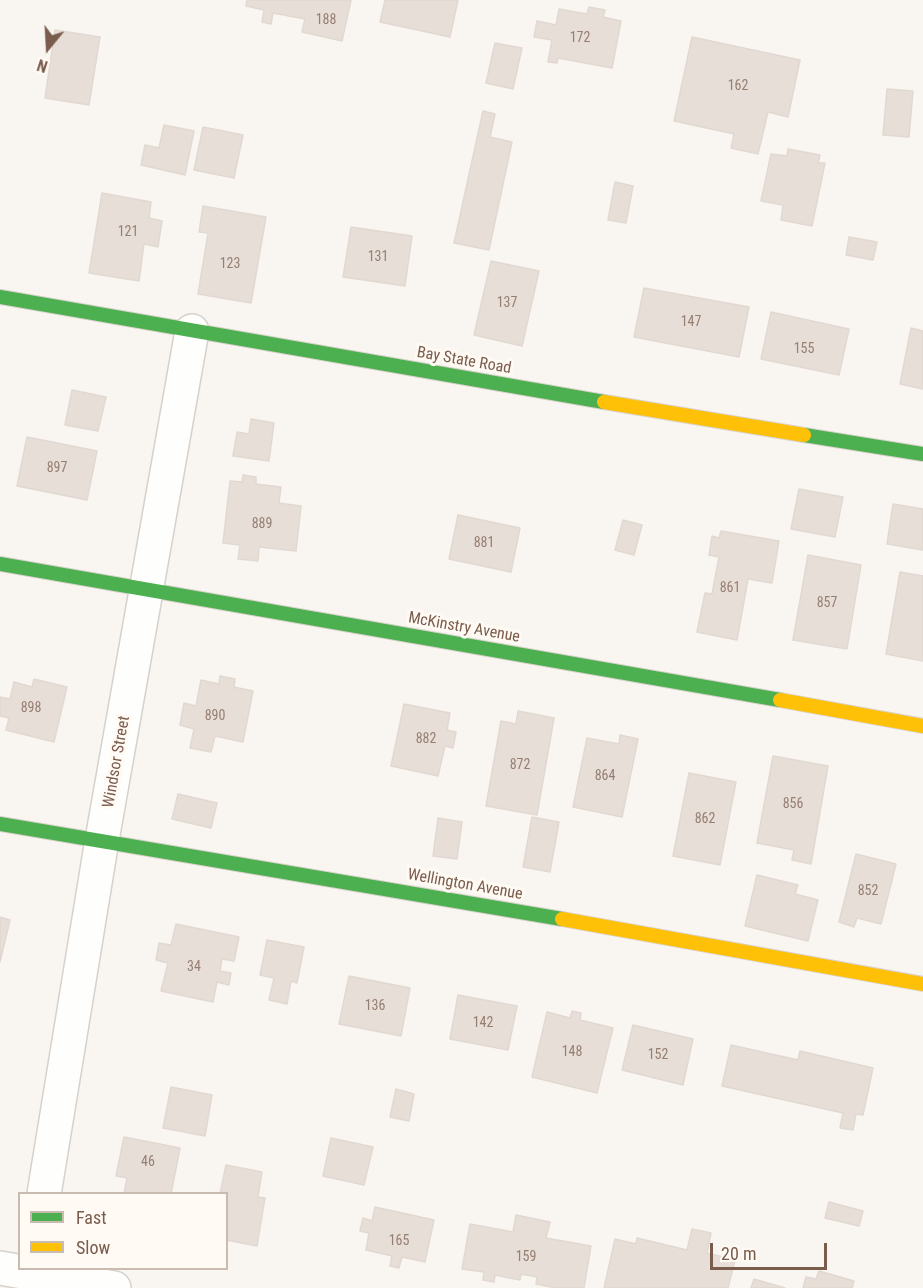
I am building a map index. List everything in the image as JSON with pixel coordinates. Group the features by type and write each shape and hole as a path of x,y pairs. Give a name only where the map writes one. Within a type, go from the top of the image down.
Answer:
{"street":[{"name":"Bay State Road","path":"0,297 545,392 923,454"},
{"name":"Windsor Street","path":"44,1192 102,840 192,331"},
{"name":"McKinstry Avenue","path":"0,564 923,726"},
{"name":"Wellington Avenue","path":"0,824 600,925 923,984"},
{"path":"23,1274 114,1288"}],"building":[{"path":"247,0 351,0 342,41 302,32 305,19 273,13 271,24 262,22 264,10 246,6"},
{"path":"385,0 458,0 450,37 380,22"},
{"path":"589,7 605,10 603,17 621,21 612,68 558,58 557,63 548,62 552,40 534,37 537,21 556,25 559,9 587,14"},
{"path":"55,30 100,37 89,105 45,98"},
{"path":"692,37 800,60 788,117 768,112 758,154 731,148 734,134 674,121"},
{"path":"495,43 522,48 513,89 486,83"},
{"path":"887,89 913,91 909,137 883,135"},
{"path":"483,111 495,114 490,137 512,142 489,250 454,243"},
{"path":"164,125 194,131 185,175 141,165 145,145 159,148"},
{"path":"203,127 243,135 234,178 194,170"},
{"path":"788,149 820,155 818,163 825,163 812,226 781,220 783,205 761,201 771,154 787,156"},
{"path":"615,182 633,186 626,223 608,220"},
{"path":"102,193 151,202 149,218 162,221 158,247 144,244 139,281 89,273"},
{"path":"203,206 266,217 251,303 198,294 208,233 199,232"},
{"path":"351,227 412,236 405,286 343,277"},
{"path":"849,237 877,242 873,260 846,255"},
{"path":"491,261 539,271 522,346 474,335"},
{"path":"644,288 749,307 739,357 634,337"},
{"path":"771,312 849,329 839,375 761,359"},
{"path":"911,328 923,331 923,389 900,384"},
{"path":"72,390 106,397 98,431 65,425"},
{"path":"251,419 274,423 269,461 233,456 237,432 249,434"},
{"path":"27,437 97,451 87,500 17,486"},
{"path":"243,475 256,477 256,484 281,487 279,503 301,506 296,551 259,547 258,561 238,559 240,545 223,543 230,481 242,482"},
{"path":"799,489 843,497 835,537 791,529"},
{"path":"893,504 923,509 923,550 887,544"},
{"path":"458,515 520,528 511,572 449,559"},
{"path":"623,520 642,525 634,555 615,550"},
{"path":"721,531 779,541 772,583 748,579 737,640 697,632 705,593 712,594 719,557 709,555 712,536 719,538"},
{"path":"808,555 861,565 847,649 793,640"},
{"path":"900,572 923,576 923,661 886,654"},
{"path":"220,676 235,679 234,687 253,691 243,742 215,736 211,752 190,748 194,729 180,725 184,703 196,706 201,680 219,684"},
{"path":"34,679 67,687 54,742 6,730 9,718 0,716 0,697 10,699 14,682 32,687"},
{"path":"404,704 450,713 447,730 456,732 453,748 445,746 438,776 391,766"},
{"path":"518,711 554,718 537,815 486,806 501,721 516,724"},
{"path":"620,735 638,739 622,817 573,807 587,738 619,744"},
{"path":"773,756 828,766 811,864 792,860 794,850 757,843"},
{"path":"689,773 736,782 720,865 673,856"},
{"path":"178,794 217,803 211,828 172,819"},
{"path":"532,817 559,822 550,872 523,867"},
{"path":"438,818 462,822 457,859 433,856"},
{"path":"856,854 896,864 881,924 857,918 854,927 839,922"},
{"path":"757,875 798,885 795,894 818,900 808,941 745,926"},
{"path":"0,917 10,920 0,962"},
{"path":"176,924 239,937 234,961 222,959 220,971 231,973 229,985 217,982 213,1002 161,991 168,963 156,960 159,943 171,945"},
{"path":"267,940 304,947 297,983 291,981 287,1004 269,1000 274,978 260,975"},
{"path":"349,976 410,988 401,1036 339,1024"},
{"path":"458,995 517,1006 508,1050 450,1039"},
{"path":"572,1011 581,1013 580,1020 613,1028 597,1093 532,1077 547,1012 570,1018"},
{"path":"633,1025 693,1039 683,1085 622,1070"},
{"path":"731,1045 798,1060 800,1051 873,1068 863,1115 856,1114 853,1130 840,1128 843,1113 722,1086"},
{"path":"171,1087 212,1095 205,1136 163,1128"},
{"path":"396,1089 414,1094 409,1121 390,1117"},
{"path":"124,1137 180,1148 171,1192 124,1192 127,1178 116,1176"},
{"path":"331,1138 373,1147 364,1185 323,1176"},
{"path":"226,1165 262,1172 258,1197 265,1198 257,1246 228,1240 228,1192 220,1192"},
{"path":"829,1202 863,1211 859,1226 825,1218"},
{"path":"375,1207 434,1220 425,1262 402,1257 399,1268 390,1266 392,1256 366,1250 369,1233 360,1231 363,1218 372,1221"},
{"path":"516,1215 550,1222 546,1238 591,1246 584,1288 556,1288 536,1284 537,1277 521,1274 520,1280 495,1275 494,1282 483,1280 484,1272 462,1269 470,1224 513,1232"},
{"path":"692,1229 711,1233 707,1253 735,1260 728,1288 604,1288 615,1239 636,1244 637,1238 687,1250"},
{"path":"819,1271 854,1281 852,1288 803,1288 806,1277 816,1279"},
{"path":"754,1279 785,1288 751,1288"}],"traffic: fast":[{"path":"0,297 604,402"},
{"path":"804,435 923,454"},
{"path":"0,564 780,700"},
{"path":"0,824 562,919"}],"traffic: slow":[{"path":"604,402 804,435"},
{"path":"780,700 923,726"},
{"path":"562,919 923,984"}]}
